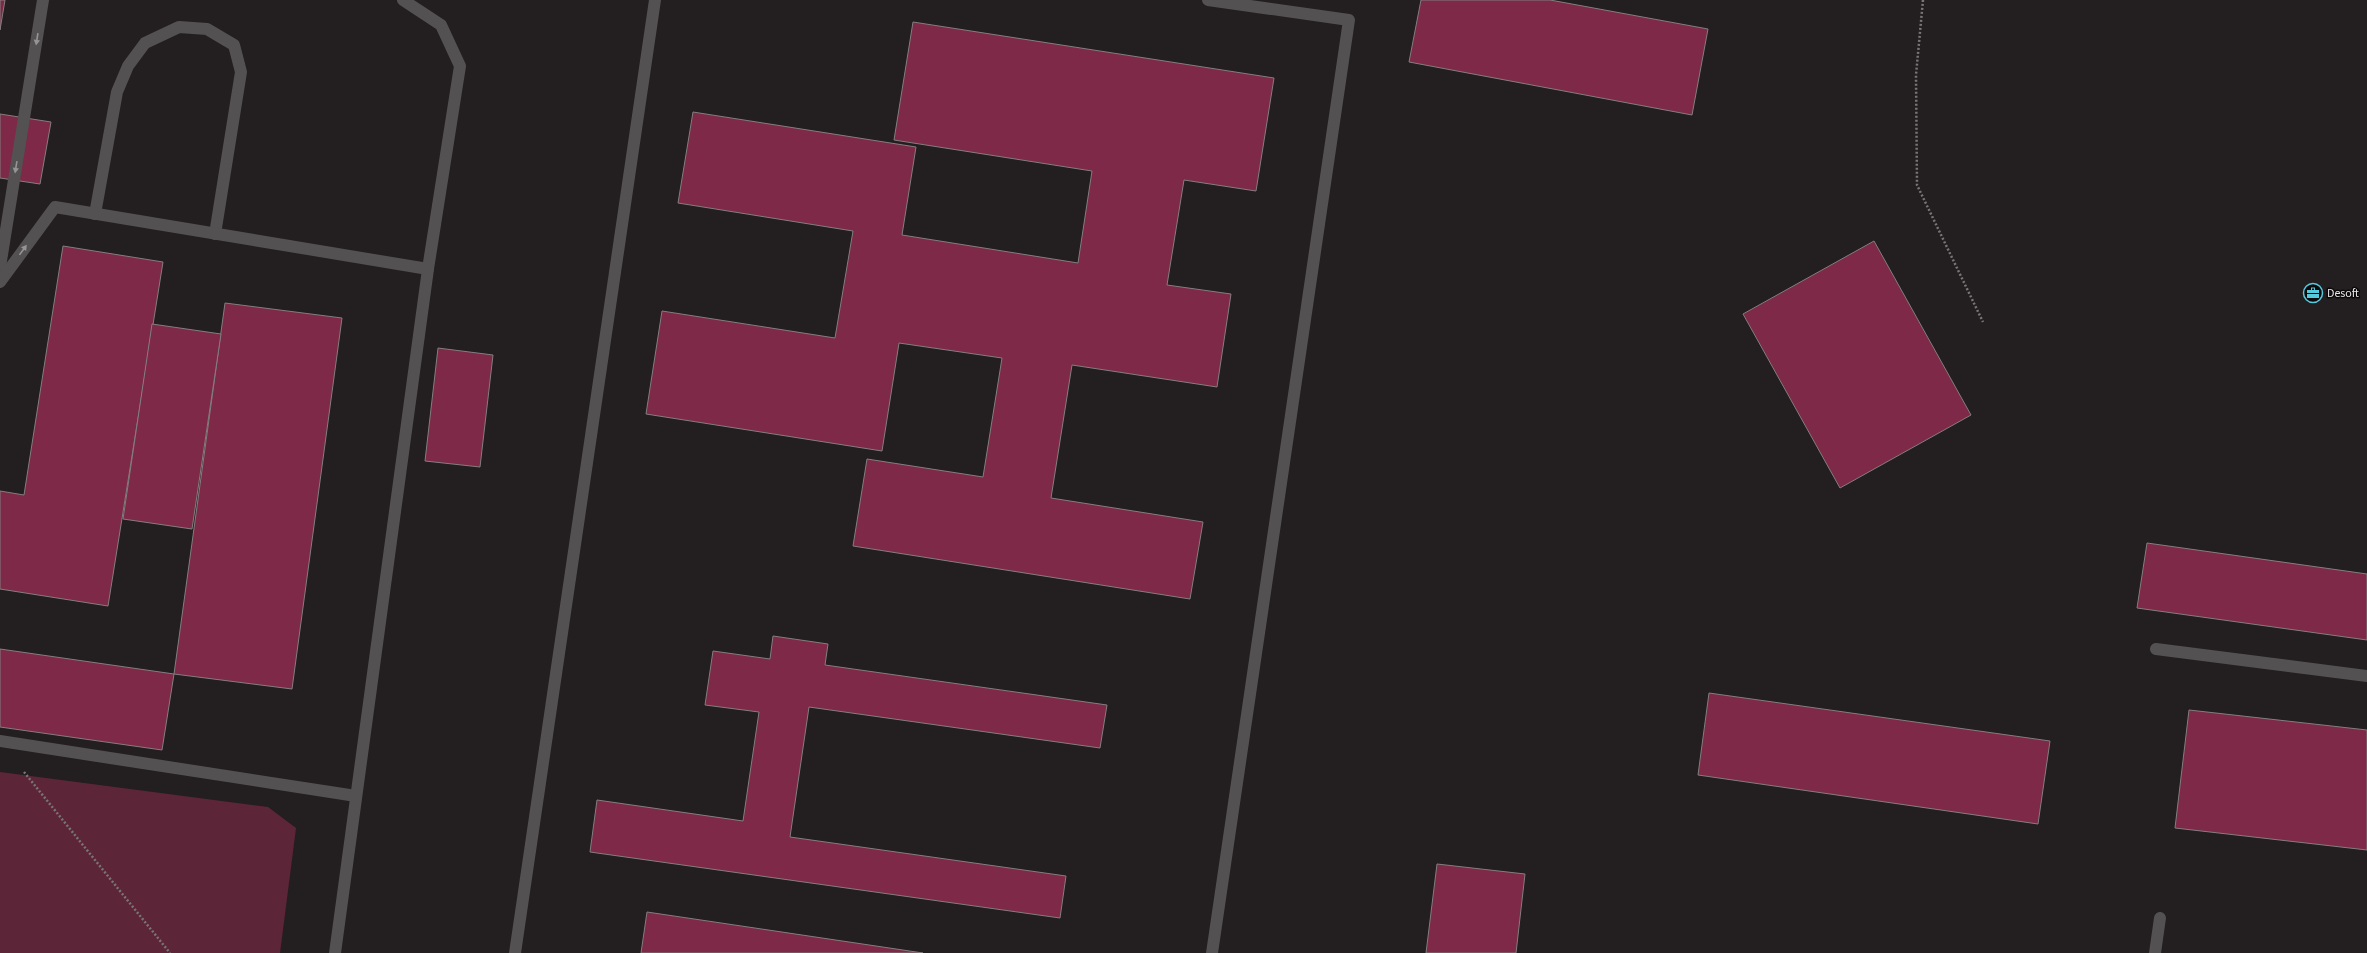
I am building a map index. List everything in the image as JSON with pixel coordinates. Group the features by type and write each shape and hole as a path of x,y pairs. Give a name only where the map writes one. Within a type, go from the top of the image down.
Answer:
{"street":[{"path":"0,267 43,0"},
{"path":"335,953 428,269 460,66 441,25 403,0"},
{"path":"515,953 656,0"},
{"path":"1208,0 1349,20 1212,953"},
{"path":"95,214 117,92 128,66 146,43 179,27 208,29 234,45 241,72 215,234"},
{"path":"0,282 55,207 428,269"},
{"path":"2156,649 2367,676"},
{"path":"0,741 356,796"},
{"path":"2155,953 2160,918"}],"path":[{"path":"1923,0 1916,75 1917,185 1983,322"},
{"path":"20,767 170,953"}],"shaded area":[{"path":"0,772 268,807 296,828 280,953 0,953"}],"building":[{"path":"0,0 5,0 0,30"},
{"path":"1421,0 1550,0 1708,29 1692,115 1409,62"},
{"path":"913,22 1274,78 1256,191 1184,180 1167,285 1231,294 1217,387 1072,365 1051,498 1203,522 1190,599 853,546 867,459 983,477 1002,358 899,343 882,451 646,414 662,311 835,338 853,231 678,203 693,112 916,147 902,235 1078,263 1092,171 894,140"},
{"path":"0,114 51,122 40,184 0,178"},
{"path":"1874,241 1971,415 1840,488 1743,314"},
{"path":"63,246 163,262 108,606 0,589 0,491 24,495"},
{"path":"225,303 342,318 292,689 174,674"},
{"path":"152,324 221,334 192,529 123,519"},
{"path":"438,348 493,355 480,467 425,461"},
{"path":"2147,543 2367,574 2367,640 2137,608"},
{"path":"773,636 828,644 825,665 1107,705 1100,748 809,707 790,837 1066,876 1060,918 590,852 597,800 743,821 759,712 705,705 713,651 770,659"},
{"path":"0,649 174,674 162,750 0,727"},
{"path":"1709,693 2050,741 2038,824 1698,775"},
{"path":"2189,710 2367,730 2367,850 2175,828"},
{"path":"1437,864 1525,874 1516,953 1426,953"},
{"path":"647,912 923,953 641,953"}],"place":[{"name":"Desoft","path":"2313,293"}]}
